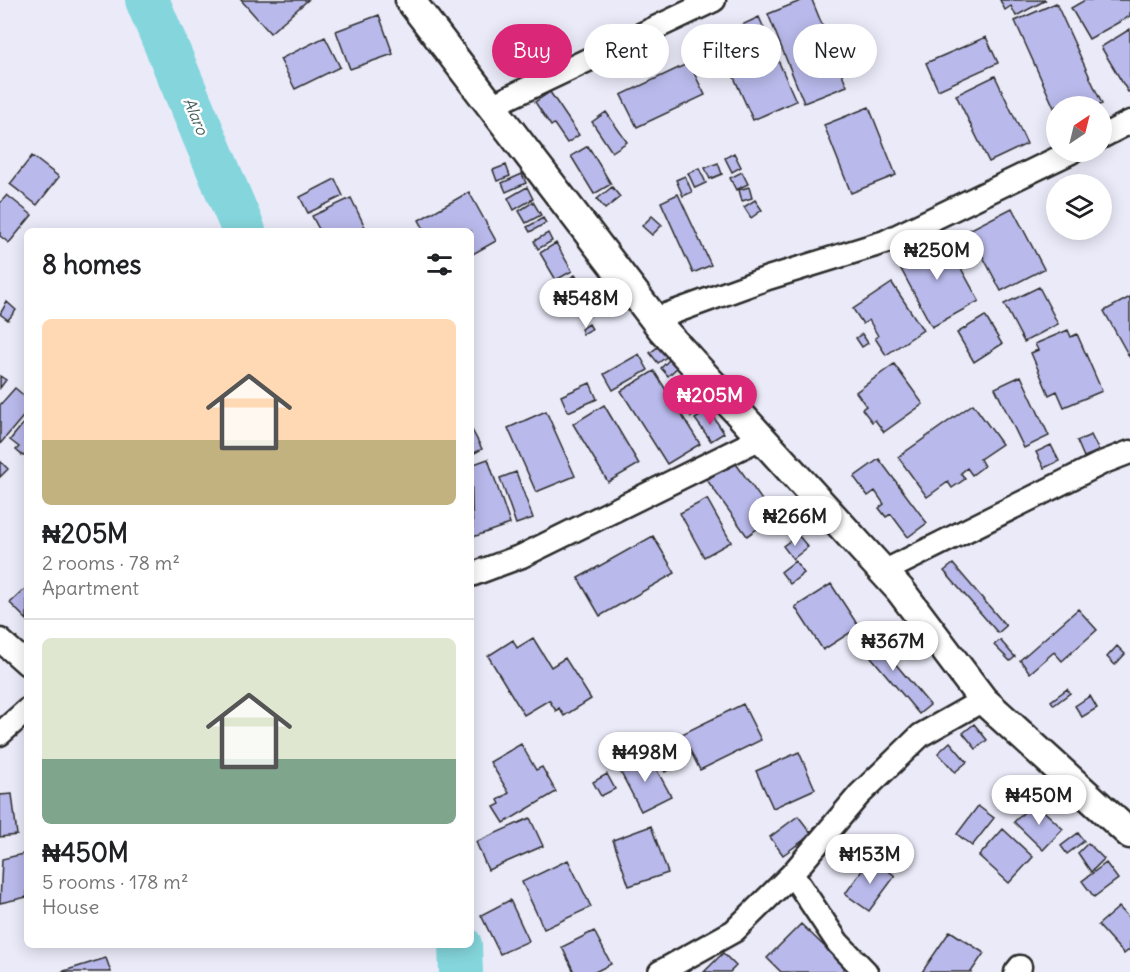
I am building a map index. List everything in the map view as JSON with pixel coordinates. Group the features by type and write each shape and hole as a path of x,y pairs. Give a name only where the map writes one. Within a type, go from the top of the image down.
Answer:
{"street":[{"path":"410,0 655,319 883,572 983,700 1130,834"},
{"path":"491,106 714,0"},
{"path":"1112,131 1130,122"},
{"path":"655,319 768,279 885,242 1050,162"},
{"path":"474,574 522,555 761,438"},
{"path":"883,572 1104,462 1130,452"},
{"path":"0,640 24,661"},
{"path":"660,972 734,931 792,874 859,795 921,735 983,700"},
{"path":"0,734 24,713"},
{"path":"792,874 838,943 866,972"}],"building":[{"path":"241,0 308,0 270,33"},
{"path":"803,0 812,0 822,24 793,24 793,76 781,46 781,24 772,24 768,14"},
{"path":"1000,0 1046,0 1016,16 1011,6 1005,10"},
{"path":"1085,0 1130,0 1130,16 1089,39 1071,8"},
{"path":"1056,3 1098,96 1049,96 1015,21"},
{"path":"379,15 393,54 350,69 336,31"},
{"path":"759,17 762,24 744,24"},
{"path":"1130,29 1130,91 1128,92 1101,47"},
{"path":"325,37 340,67 295,89 280,59"},
{"path":"986,37 998,63 938,90 926,63"},
{"path":"681,67 681,78 696,78 705,95 637,127 621,95 657,78 669,78 669,72"},
{"path":"781,67 796,101 753,120 734,78 781,78"},
{"path":"995,76 1027,144 989,162 956,95"},
{"path":"794,78 844,78 847,86 804,103"},
{"path":"550,92 579,135 567,143 554,124 551,126 535,102"},
{"path":"869,107 896,175 851,193 824,125"},
{"path":"606,112 627,142 612,152 592,122"},
{"path":"588,146 611,184 594,194 571,156"},
{"path":"734,153 741,167 732,172 725,158"},
{"path":"32,156 59,177 37,205 10,184"},
{"path":"718,163 722,174 710,179 705,168"},
{"path":"506,165 510,176 497,181 493,170"},
{"path":"699,168 706,183 695,188 688,173"},
{"path":"742,172 748,184 736,190 730,178"},
{"path":"522,174 526,183 506,192 502,183"},
{"path":"685,176 692,192 683,196 676,180"},
{"path":"335,179 343,196 308,213 300,197"},
{"path":"527,187 533,199 514,210 508,198"},
{"path":"612,187 620,197 605,209 597,199"},
{"path":"749,187 752,198 742,201 739,190"},
{"path":"469,192 496,241 474,253 474,228 423,228 419,220"},
{"path":"678,194 711,265 693,273 661,202"},
{"path":"7,195 32,215 9,243 0,236 0,203"},
{"path":"351,198 365,227 318,228 312,216"},
{"path":"755,200 762,210 751,218 744,207"},
{"path":"533,202 541,215 526,223 519,211"},
{"path":"1012,208 1044,269 1001,291 969,230"},
{"path":"652,216 662,225 652,235 642,226"},
{"path":"543,218 546,223 530,232 527,227"},
{"path":"548,233 552,241 538,249 534,241"},
{"path":"946,241 979,301 932,327 894,256 920,242 925,253"},
{"path":"556,243 572,271 556,280 540,253"},
{"path":"575,275 585,290 569,299 560,284"},
{"path":"892,283 923,330 886,355 875,338 878,336 869,320 863,324 853,309"},
{"path":"1039,287 1058,324 1024,342 1004,304"},
{"path":"599,293 606,302 583,320 576,310"},
{"path":"1130,297 1130,358 1104,311"},
{"path":"7,302 16,310 8,320 0,314"},
{"path":"985,316 1002,344 974,362 957,333"},
{"path":"589,324 592,329 583,334 581,329"},
{"path":"1068,330 1071,337 1077,334 1102,391 1064,407 1057,391 1049,395 1031,353 1038,350 1035,344"},
{"path":"862,334 868,343 862,347 856,338"},
{"path":"663,343 672,353 658,363 650,353"},
{"path":"639,354 648,370 613,390 604,374"},
{"path":"671,358 679,366 668,376 661,368"},
{"path":"894,364 923,404 884,432 862,409 866,406 856,392"},
{"path":"654,371 700,444 667,464 621,391"},
{"path":"683,374 696,393 685,402 671,382"},
{"path":"0,376 6,380 0,388"},
{"path":"1021,376 1049,436 1024,448 995,388"},
{"path":"590,383 597,399 568,412 561,396"},
{"path":"15,388 24,396 24,416 0,444 0,405"},
{"path":"701,398 707,407 691,417 686,408"},
{"path":"973,404 1002,444 980,459 984,466 972,475 967,468 961,473 965,479 952,488 948,482 927,497 898,457"},
{"path":"604,405 639,464 608,482 573,424"},
{"path":"709,410 724,433 711,441 695,419"},
{"path":"546,411 575,476 536,492 508,428"},
{"path":"24,423 24,456 16,450 19,447 10,440"},
{"path":"474,434 482,449 474,453"},
{"path":"1091,435 1099,451 1084,457 1077,441"},
{"path":"1051,445 1059,461 1044,468 1036,452"},
{"path":"488,459 510,524 474,537 474,464"},
{"path":"879,459 927,523 908,537 891,514 886,517 879,508 884,504 875,491 868,496 854,477"},
{"path":"0,461 8,469 0,477"},
{"path":"734,461 774,517 747,536 707,480"},
{"path":"516,472 533,518 516,524 500,478"},
{"path":"707,499 731,542 704,557 680,513"},
{"path":"798,535 808,547 793,559 783,546"},
{"path":"653,536 675,573 600,616 578,578"},
{"path":"795,561 804,573 790,584 781,572"},
{"path":"953,564 1006,626 998,633 944,571"},
{"path":"831,584 859,627 823,650 795,607"},
{"path":"24,590 24,617 10,603"},
{"path":"1078,609 1097,630 1062,661 1054,652 1030,673 1020,660"},
{"path":"867,630 930,705 919,714 856,639"},
{"path":"533,638 551,667 565,658 591,699 564,716 559,708 556,711 549,700 524,715 488,656 513,640 517,648"},
{"path":"1000,640 1015,657 1010,661 994,645"},
{"path":"1117,646 1125,654 1115,665 1107,657"},
{"path":"1067,689 1070,693 1054,705 1051,701"},
{"path":"1090,696 1097,708 1082,717 1075,706"},
{"path":"743,704 761,740 700,770 682,734"},
{"path":"974,724 987,740 976,749 963,733"},
{"path":"663,738 678,764 665,772 650,747"},
{"path":"950,742 967,762 955,772 938,753"},
{"path":"521,744 536,770 542,767 556,792 504,823 494,807 500,804 498,800 509,793 490,762"},
{"path":"799,752 815,789 773,808 756,771"},
{"path":"648,754 671,796 641,811 619,769"},
{"path":"607,774 615,789 601,796 593,782"},
{"path":"12,794 17,835 0,837 0,795"},
{"path":"1034,802 1063,829 1043,850 1014,822"},
{"path":"978,806 994,818 972,846 957,834"},
{"path":"798,816 812,834 783,855 770,837"},
{"path":"530,818 543,846 488,870 476,842"},
{"path":"651,826 668,873 629,886 613,840"},
{"path":"1003,829 1033,857 1009,883 979,856"},
{"path":"1078,833 1084,841 1067,854 1061,846"},
{"path":"1088,843 1104,859 1091,872 1078,853"},
{"path":"24,854 24,898 0,903 2,859"},
{"path":"871,858 895,876 869,911 845,894"},
{"path":"568,860 591,907 544,929 522,882"},
{"path":"1106,863 1118,879 1094,897 1082,881"},
{"path":"510,900 529,941 500,954 481,915"},
{"path":"1119,907 1130,919 1130,949 1124,954 1098,925"},
{"path":"801,924 846,967 841,972 781,972 767,958"},
{"path":"594,931 611,964 595,972 574,972 562,947"},
{"path":"950,931 984,953 971,972 922,972"},
{"path":"723,953 736,966 730,972 704,972"},
{"path":"106,958 111,972 61,972"}],"waterway":[{"name":"Alaro","path":"147,0 243,228"},
{"name":"Alaro","path":"460,948 461,972"}]}
